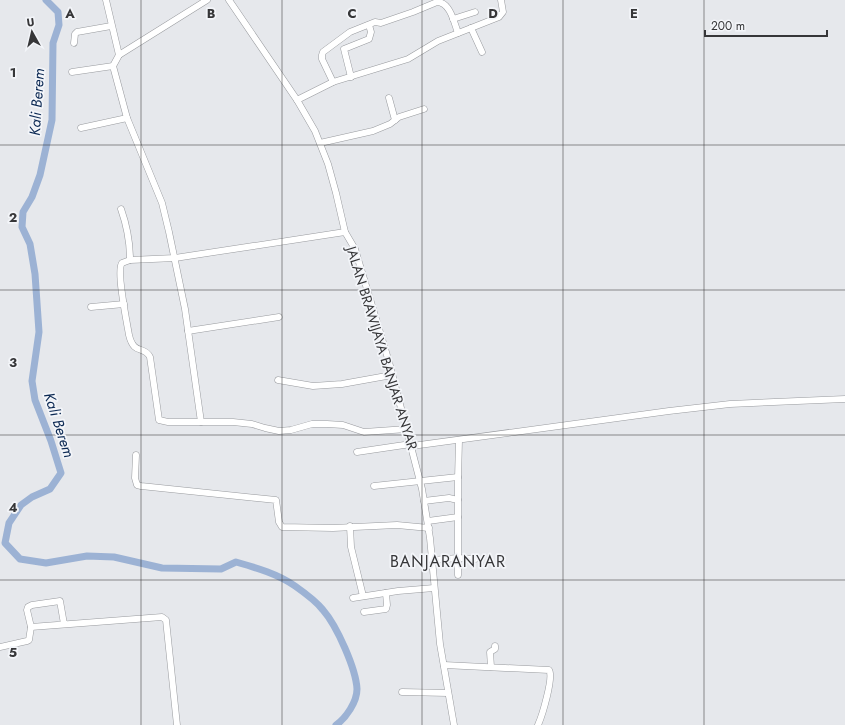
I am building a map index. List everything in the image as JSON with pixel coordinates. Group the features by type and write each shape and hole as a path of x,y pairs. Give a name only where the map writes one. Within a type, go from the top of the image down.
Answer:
{"street":[{"path":"106,0 118,55"},
{"path":"200,422 188,330 175,258 162,203 127,118 113,66 118,55 207,0"},
{"path":"297,100 333,82 408,59 438,41 499,17 503,12 501,0"},
{"name":"JALAN BRAWIJAYA BANJAR ANYAR","path":"231,1 297,100 320,143 336,193 345,232 355,249 407,429 428,520 434,588 448,693 454,725"},
{"path":"333,82 322,59 323,52 344,35 375,22 381,23 414,12 437,2 443,3 450,11 458,33"},
{"path":"453,19 475,12"},
{"path":"351,77 344,49 369,39 371,32 369,25"},
{"path":"74,43 75,34 77,32 112,26"},
{"path":"471,28 482,52"},
{"path":"72,72 113,66"},
{"path":"389,98 395,120"},
{"path":"320,143 373,131 390,124 399,117 424,109"},
{"path":"81,128 127,118"},
{"path":"121,208 127,227 130,260"},
{"path":"345,232 175,258 130,260 122,263 120,266 124,304 132,344 134,348 148,353 150,357 158,420 168,422 233,422 252,424 279,430 291,430 312,424 343,425 364,432 407,429"},
{"path":"91,307 124,304"},
{"path":"188,330 279,317"},
{"path":"278,380 313,386 342,384 392,375"},
{"path":"357,452 730,404 845,399"},
{"path":"458,575 459,440"},
{"path":"136,455 135,478 137,485 276,500 279,522 282,527 333,528 350,526 397,525 429,528"},
{"path":"374,486 458,477"},
{"path":"424,501 449,498 458,500"},
{"path":"428,520 458,517"},
{"path":"350,526 352,553 363,596"},
{"path":"432,560 458,558 475,559"},
{"path":"353,598 434,588"},
{"path":"364,612 386,609 386,593"},
{"path":"0,647 27,642 29,640 31,627 27,610 28,607 32,605 60,601 64,624"},
{"path":"31,627 165,618 177,725"},
{"path":"491,667 490,652 495,649 495,646"},
{"path":"444,665 546,669 551,675 545,704 538,725"},
{"path":"402,692 448,693"}],"waterway":[{"name":"Kali Berem","path":"46,0 58,12 59,25 53,43 52,120 40,175 32,197 23,212 22,227 30,244 35,274 39,332 32,381 35,400 51,441 61,473 50,489 32,497 21,505 9,523 5,543 20,559 46,563 87,556 114,557 162,568 221,569 236,562 282,578 314,600 334,626 345,648 356,681 357,694 347,714 336,725"}],"district":[{"name":"BANJARANYAR","path":"448,561"}]}
